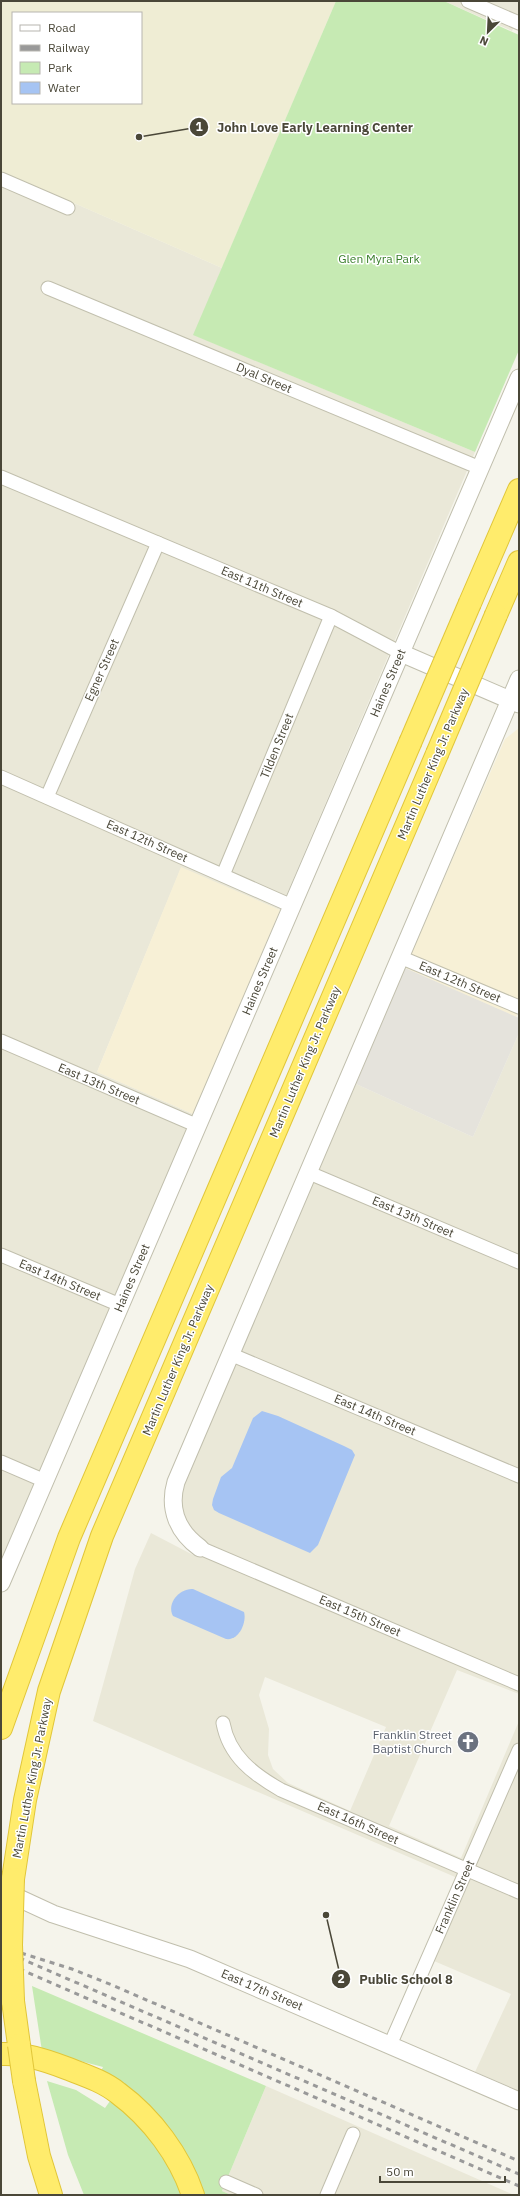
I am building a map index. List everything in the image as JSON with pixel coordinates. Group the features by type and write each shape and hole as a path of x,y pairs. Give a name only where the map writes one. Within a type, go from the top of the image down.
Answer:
{"highway":[{"path":"1,1728 69,1538 519,490"},
{"name":"Martin Luther King Jr. Parkway","path":"51,2195 39,2156 24,2085 10,2050 13,2002 7,1884 49,1692 102,1536 519,562"},
{"path":"10,2050 57,2064 99,2081 118,2092 135,2107 168,2145 180,2165 193,2195"},
{"path":"24,2085 41,2138 64,2195"}],"street":[{"path":"468,1 519,23"},
{"path":"1,179 68,208"},
{"name":"Dyal Street","path":"48,288 480,468"},
{"name":"Haines Street","path":"1,1583 519,378"},
{"name":"East 11th Street","path":"1,477 331,616 401,653 514,702"},
{"name":"Egner Street","path":"47,797 158,543"},
{"name":"Tilden Street","path":"224,875 331,616"},
{"path":"200,1548 189,1540 182,1531 173,1507 172,1494 307,1172 400,957 514,702 519,679"},
{"name":"East 12th Street","path":"1,777 292,906"},
{"name":"East 12th Street","path":"400,957 519,1007"},
{"name":"East 13th Street","path":"1,1041 198,1126"},
{"name":"East 13th Street","path":"307,1172 519,1262"},
{"name":"East 14th Street","path":"1,1254 120,1305"},
{"name":"East 14th Street","path":"230,1354 519,1476"},
{"path":"1,1462 45,1481"},
{"name":"East 15th Street","path":"200,1548 519,1684"},
{"name":"East 16th Street","path":"223,1723 232,1748 252,1772 265,1781 281,1790 519,1892"},
{"name":"Franklin Street","path":"390,2045 519,1750"},
{"name":"East 17th Street","path":"7,1884 53,1914 190,1959 519,2101"},
{"path":"327,2195 353,2134"},
{"path":"226,2182 256,2195"}],"shaded area":[{"path":"1,1 336,1 222,268 1,171"},
{"path":"444,1 519,1 519,15 512,31"},
{"path":"1,171 222,268 194,335 475,452 280,910 181,868 97,1072 193,1114 1,1560"},
{"path":"519,728 519,1009 516,1017 405,968 505,739"},
{"path":"181,867 280,910 193,1114 97,1072"},
{"path":"405,968 519,1018 519,1033 473,1137 356,1084"},
{"path":"519,1033 519,1694 457,1670 389,1826 461,1858 519,1721 519,2091 475,2072 511,1994 434,1961 469,1883 93,1721 135,1569 151,1533 197,1557 204,1541 191,1531 182,1513 180,1497 183,1482 356,1084 473,1137","holes":["265,1677 386,1727 350,1811 288,1783 273,1769 268,1755 269,1729 259,1695"]},
{"path":"266,2086 514,2195 231,2195 222,2191"}],"green space":[{"name":"Glen Myra Park","path":"336,1 444,1 519,35 519,350 475,452 193,335"},
{"path":"32,1986 266,2086 222,2191 231,2195 202,2195 99,2075 103,2067 42,2051"},
{"path":"47,2081 76,2090 105,2108 110,2101 124,2111 154,2143 185,2195 84,2195 68,2155"}],"water":[{"path":"262,1411 278,1416 344,1446 352,1450 355,1455 318,1545 310,1553 219,1513 214,1510 212,1505 221,1477 232,1468 253,1418"},
{"path":"193,1589 244,1612 245,1616 243,1625 235,1637 226,1639 173,1616 171,1606 173,1601 183,1591"}],"railway":[{"path":"1,1950 519,2174"},
{"path":"21,1953 72,1969 112,1985 519,2161"},
{"path":"1,1961 519,2186"}],"place":[{"name":"John Love Early Learning Center","path":"139,137"},
{"name":"Franklin Street Baptist Church","path":"468,1742"},
{"name":"Public School 8","path":"326,1915"}]}
